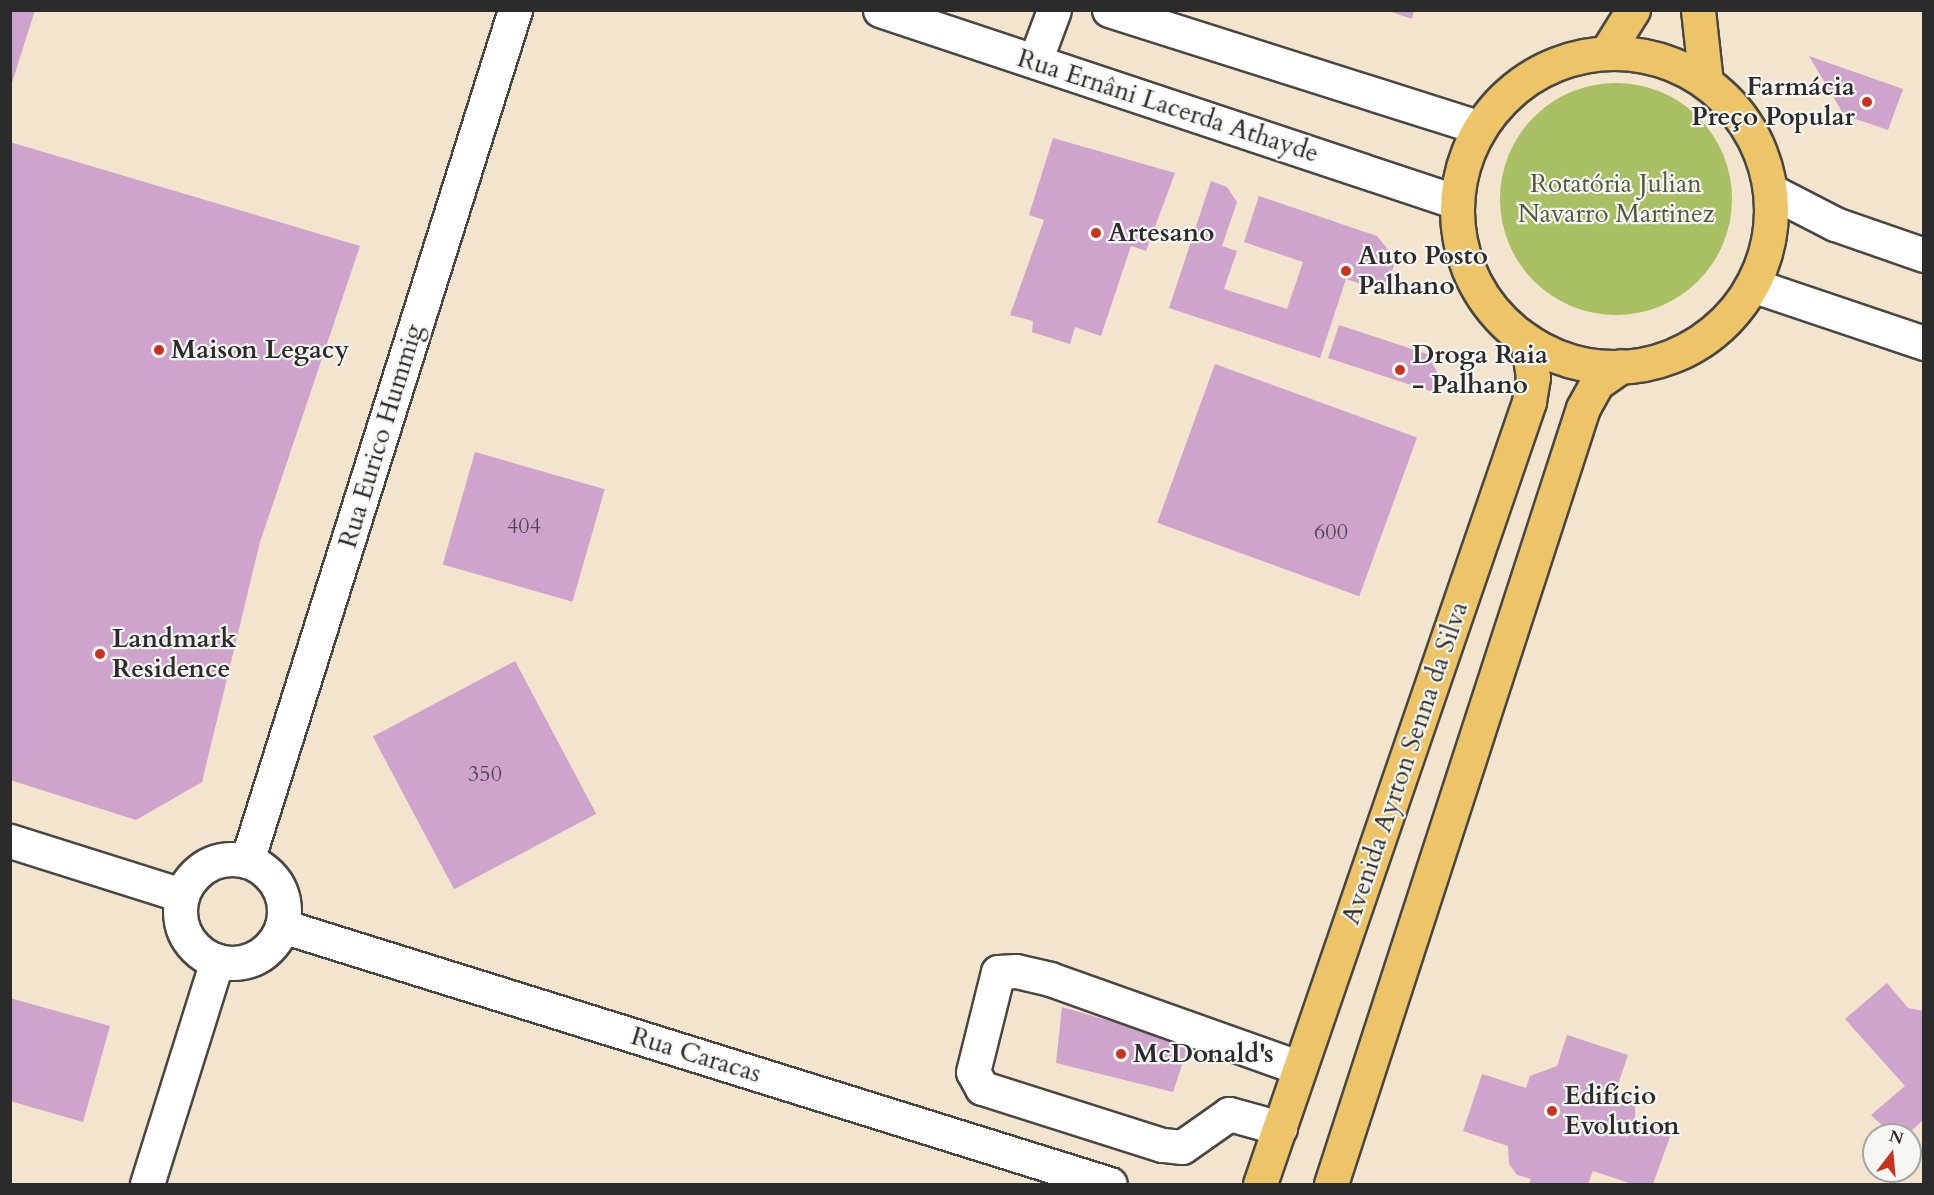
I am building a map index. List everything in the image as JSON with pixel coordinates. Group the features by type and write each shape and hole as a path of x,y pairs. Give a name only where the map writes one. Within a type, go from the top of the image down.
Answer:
{"main road":[{"path":"1606,53 1633,10"},
{"path":"1698,10 1706,82"},
{"path":"1606,53 1658,60 1706,82 1743,119 1765,165 1771,191 1769,239 1752,285 1719,327 1698,343 1648,363 1621,366 1572,361 1527,340 1488,303 1473,280 1458,229 1457,202 1460,176 1480,128 1498,104 1546,68 1575,57 1606,53"},
{"name":"Avenida Ayrton Senna da Silva","path":"1260,1185 1529,402 1533,377 1527,340"},
{"path":"1331,1185 1583,408 1598,383 1621,366"}],"street":[{"name":"Rua Eurico Hummig","path":"247,861 515,10"},
{"name":"Rua Ernâni Lacerda Athayde","path":"880,10 1457,202"},
{"path":"1035,61 1053,10"},
{"path":"1109,10 1480,128"},
{"path":"1771,191 1835,224 1923,255"},
{"path":"1752,285 1923,344"},
{"path":"10,841 181,895"},
{"path":"215,861 247,861 262,868 281,894 282,926 264,953 249,960 217,961 190,942 182,927 181,895 189,880 215,861"},
{"name":"Rua Caracas","path":"282,926 1110,1185"},
{"path":"147,1185 217,961"},
{"path":"1280,1128 1229,1114 1182,1147 1162,1145 982,1088 973,1072 998,972 1016,971 1050,979 1300,1068"}],"green space":[{"name":"Rotatória Julian Navarro Martinez","path":"1605,83 1627,83 1650,88 1681,102 1706,125 1713,134 1727,165 1732,199 1730,222 1718,254 1706,273 1690,289 1681,296 1650,310 1627,315 1605,315 1582,310 1551,296 1526,273 1519,264 1505,233 1500,210 1500,188 1505,165 1519,134 1542,109 1551,102 1582,88"}],"building":[{"path":"10,10 35,10 11,86 10,86"},
{"path":"1386,10 1414,10 1412,19"},
{"name":"Farmácia Preço Popular","path":"1809,56 1903,89 1888,130 1844,115"},
{"name":"Artesano","path":"1053,138 1175,173 1146,251 1131,246 1101,336 1075,327 1070,344 1032,332 1033,321 1010,315 1044,220 1029,215"},
{"path":"10,142 360,246 260,542 202,782 136,820 10,780"},
{"name":"Auto Posto Palhano","path":"1211,181 1227,187 1237,202 1222,246 1237,251 1224,289 1287,309 1303,262 1244,242 1259,196 1377,236 1396,259 1385,292 1346,279 1320,358 1169,308"},
{"name":"Droga Raia - Palhano","path":"1339,325 1427,354 1443,382 1439,394 1328,358"},
{"path":"1215,364 1417,438 1359,596 1157,523"},
{"path":"475,452 605,489 573,602 443,564"},
{"path":"515,661 596,814 454,889 373,737"},
{"path":"1887,983 1908,1008 1924,1011 1924,1119 1920,1123 1879,1123 1871,1115 1905,1086 1845,1019"},
{"path":"10,998 110,1026 83,1122 10,1101"},
{"name":"McDonald's","path":"1062,1007 1189,1044 1173,1092 1056,1063"},
{"name":"Edifício Evolution","path":"1567,1035 1628,1055 1615,1093 1635,1100 1635,1122 1671,1134 1653,1184 1632,1184 1593,1171 1588,1184 1529,1184 1531,1179 1517,1175 1509,1164 1508,1146 1463,1131 1482,1074 1526,1088 1530,1076 1557,1066"}],"place":[{"name":"Farmácia Preço Popular","path":"1867,102"},
{"name":"Artesano","path":"1096,233"},
{"name":"Auto Posto Palhano","path":"1346,271"},
{"name":"Maison Legacy","path":"159,350"},
{"name":"Droga Raia - Palhano","path":"1400,370"},
{"name":"Landmark Residence","path":"100,654"},
{"name":"McDonald's","path":"1121,1054"},
{"name":"Edifício Evolution","path":"1552,1111"}]}
